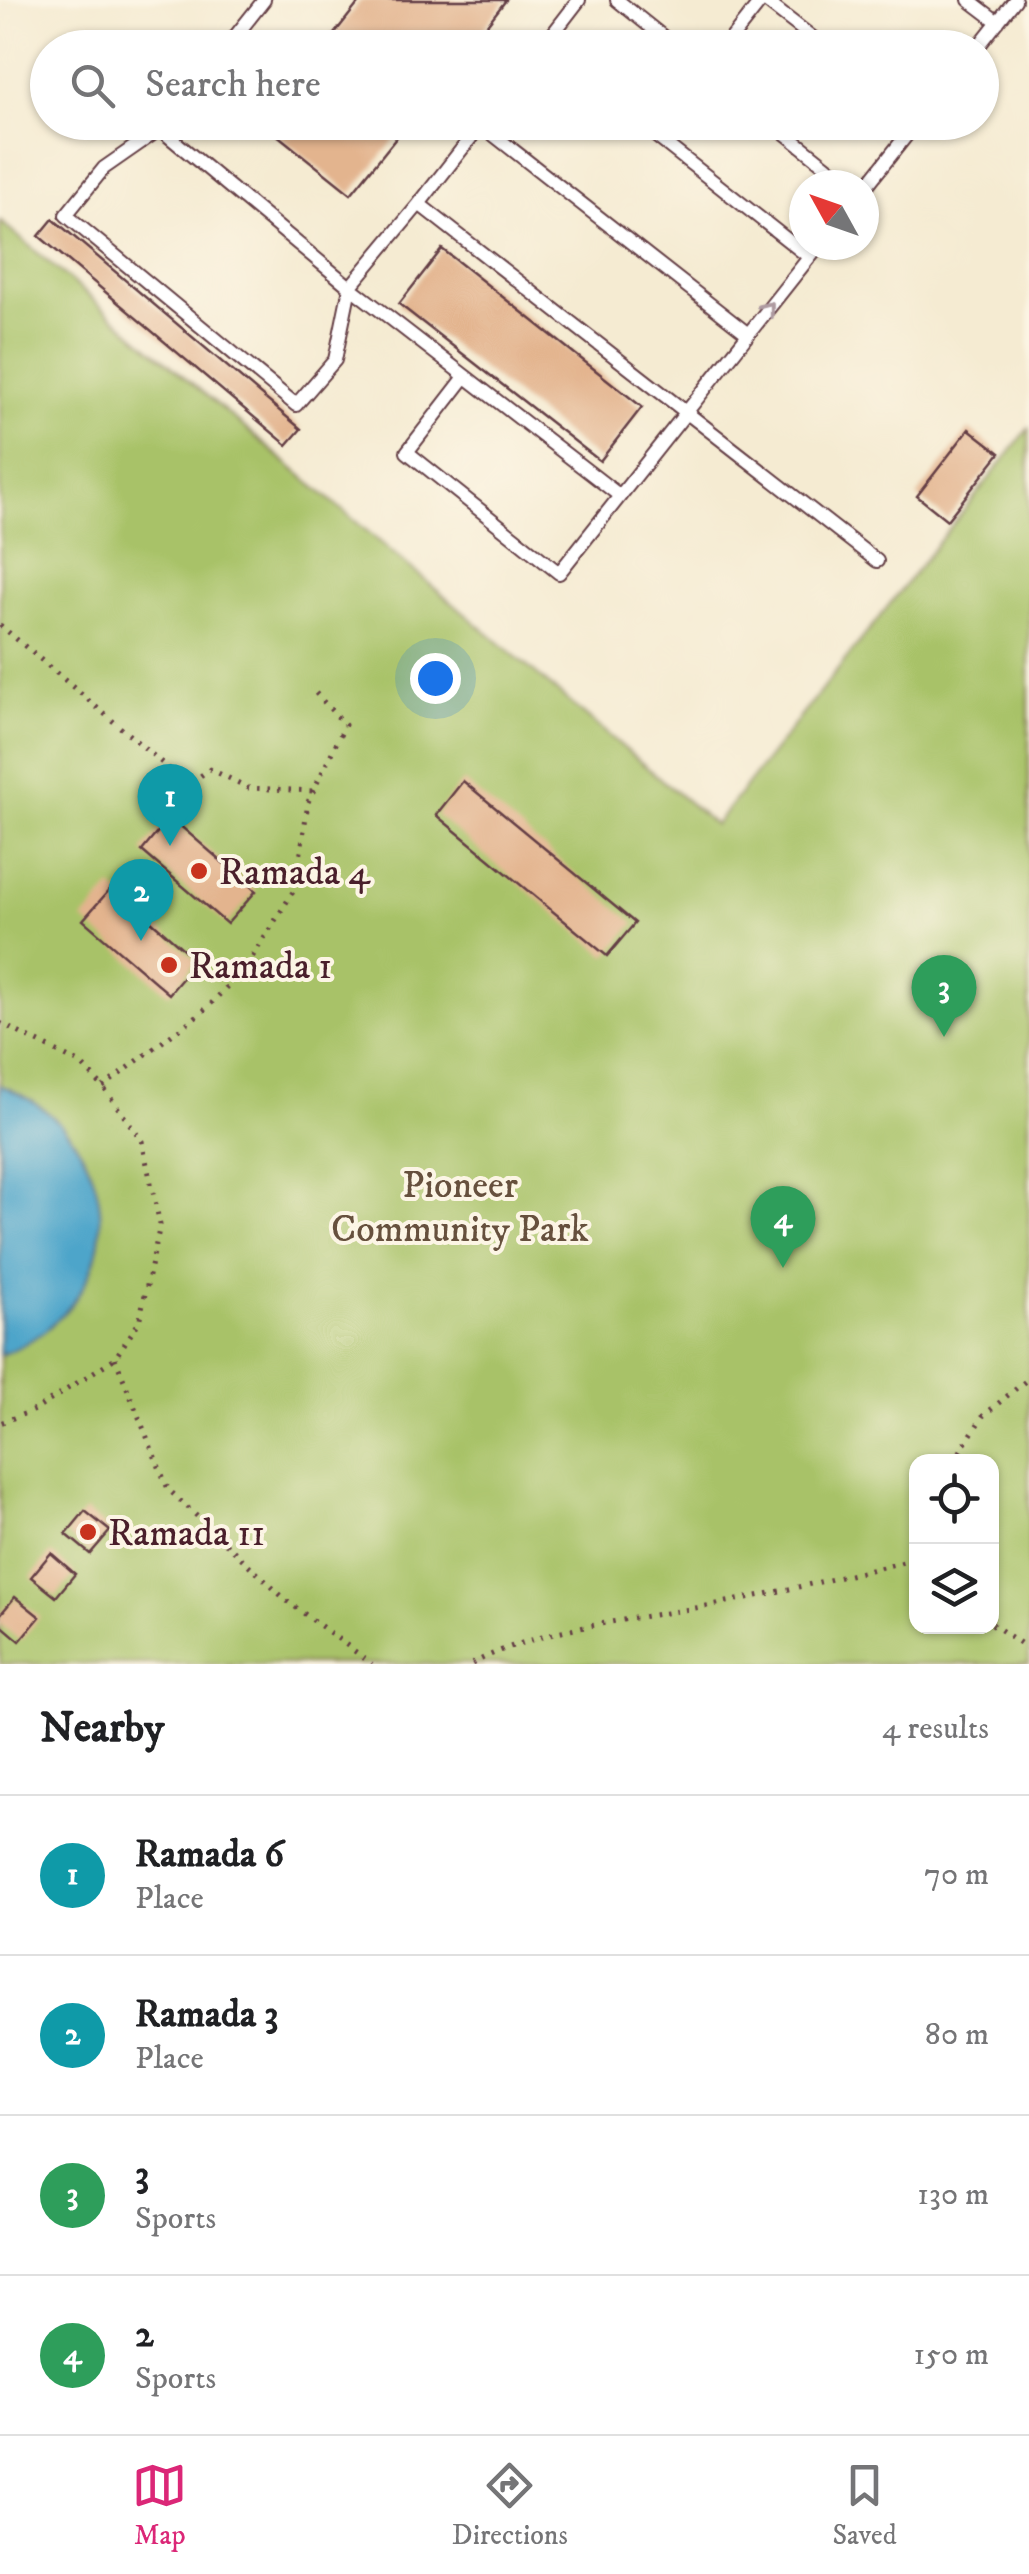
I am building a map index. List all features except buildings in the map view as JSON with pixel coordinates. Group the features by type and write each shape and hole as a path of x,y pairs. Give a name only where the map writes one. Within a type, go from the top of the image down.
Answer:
{"lane":[{"path":"240,30 264,0"},
{"path":"556,30 579,0"},
{"path":"617,0 654,30"},
{"path":"739,30 763,0 802,30"},
{"path":"969,0 998,22"},
{"path":"992,30 1015,0"},
{"path":"143,140 104,168 66,215 296,405 335,360 350,287 470,140"},
{"path":"179,140 350,287 620,496"},
{"path":"502,140 748,334"},
{"path":"661,140 789,242"},
{"path":"794,140 831,170"},
{"path":"879,170 903,140"},
{"path":"420,204 877,561"},
{"path":"465,377 407,452 558,572 807,260"}],"path":[{"path":"0,624 188,784 210,769 249,788 313,791"},
{"path":"104,1087 208,1008 248,964 296,888 313,791 345,725 312,689"},
{"path":"0,1023 82,1064 104,1087 142,1141 160,1225 139,1322 115,1358 37,1409 0,1423"},
{"path":"115,1358 168,1489 287,1601 372,1664"},
{"path":"959,1454 983,1416 1029,1378"},
{"path":"472,1664 494,1652 602,1626 768,1594 909,1561"},
{"path":"999,1629 1029,1648"}],"green space":[{"name":"Pioneer Community Park","path":"0,221 715,825 1029,428 1029,1664 0,1664"}],"water":[{"path":"0,1085 44,1109 75,1142 94,1180 100,1220 94,1261 76,1299 44,1331 0,1355"}],"place":[{"name":"Ramada 6","path":"170,846"},
{"name":"Ramada 4","path":"199,871"},
{"name":"Ramada 3","path":"141,941"},
{"name":"Ramada 1","path":"169,965"},
{"name":"3","path":"944,1037"},
{"name":"2","path":"783,1268"},
{"name":"Ramada 11","path":"88,1532"}]}
